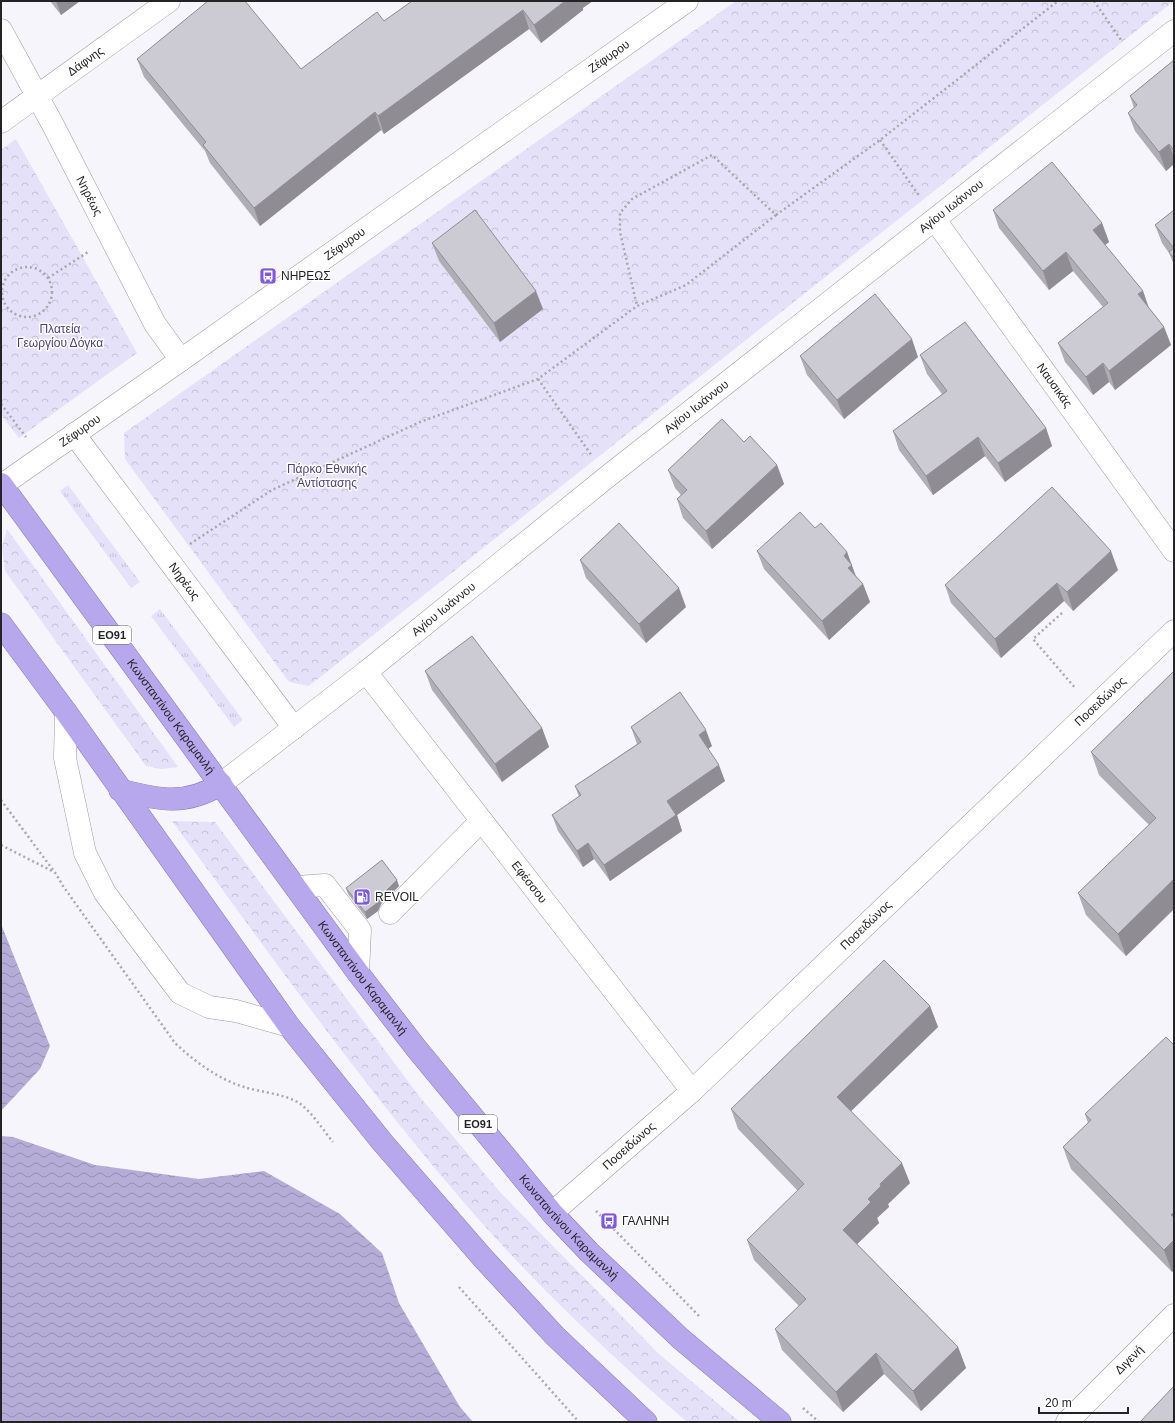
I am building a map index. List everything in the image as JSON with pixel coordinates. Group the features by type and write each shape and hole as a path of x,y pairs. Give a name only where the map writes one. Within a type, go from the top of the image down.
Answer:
{"highway":[{"name":"Κωνσταντίνου Καραμανλή","path":"1,485 297,887 358,973 416,1048 552,1213 589,1252 682,1339 780,1422"},
{"path":"1,624 66,712 289,1026 383,1142 482,1257 555,1336 646,1422"},
{"path":"120,790 158,799 182,798 206,793 221,784"}],"street":[{"name":"Δάφνης","path":"1,122 170,1"},
{"name":"Ζέφυρου","path":"1,485 181,360 687,1"},
{"name":"Νηρέως","path":"1,30 37,95 155,324 181,360"},
{"name":"Αγίου Ιωάννου","path":"221,784 366,672 607,477 936,220 1174,31"},
{"name":"Ναυσικάς","path":"936,220 1174,551"},
{"name":"Νηρέως","path":"74,434 166,559 294,728"},
{"name":"Ποσειδώνος","path":"552,1213 692,1091 1174,631"},
{"name":"Εφέσσου","path":"366,672 692,1091"},
{"path":"66,712 65,758 84,853 105,893 180,993 209,1007 236,1011 289,1026"},
{"path":"390,913 481,821"},
{"name":"Διγενή","path":"1067,1422 1174,1315"}],"path":[{"path":"166,559 272,490 420,422 538,379 637,306 686,284 776,215 880,140 1058,1"},
{"path":"1094,1 1136,61"},
{"path":"880,140 936,220"},
{"path":"637,306 620,232 620,213 632,199 712,155 776,215"},
{"path":"48,278 110,238"},
{"path":"20,267 36,268 48,278 52,285 50,302 39,314 31,317 23,317 11,311 3,301 2,284 12,271 20,267"},
{"path":"538,379 607,477"},
{"path":"1,404 29,440"},
{"path":"1062,613 1033,639 1093,709"},
{"path":"1,800 56,874 175,1043 190,1057 214,1074 241,1086 299,1103 333,1142"},
{"path":"1,845 56,874"},
{"path":"578,1191 701,1319"},
{"path":"459,1287 579,1422"},
{"path":"801,1406 819,1422"}],"green space":[{"name":"Πάρκο Εθνικής Αντίστασης","path":"736,1 1174,1 309,686 289,682 125,459 124,433"},
{"name":"Πλατεία Γεωργίου Δόγκα","path":"16,139 137,353 19,438 1,415 1,150"},
{"path":"68,485 140,582 131,588 60,491"},
{"path":"7,529 178,767 161,769 146,766 5,571 2,547"},
{"path":"160,609 243,720 234,727 151,616"},
{"path":"172,821 215,822 419,1096 500,1192 659,1354 740,1422 687,1422 604,1347 550,1295 498,1241 433,1166 356,1070"}],"water":[{"path":"1,924 50,1046 40,1069 1,1111"},
{"path":"1,1136 13,1137 95,1165 199,1179 264,1171 340,1214 382,1253 399,1303 460,1407 473,1422 1,1422"}],"building":[{"path":"208,1 245,1 301,69 377,12 384,21 412,1 565,1 534,25 523,10 378,116 375,112 254,208 203,145 206,142 137,59"},
{"path":"1174,60 1174,150 1169,144 1159,152 1128,113 1137,105 1130,96"},
{"path":"1052,162 1102,223 1093,230 1143,291 1138,294 1164,327 1109,371 1103,363 1086,377 1058,343 1108,303 1066,252 1043,271 993,210"},
{"path":"475,210 536,291 494,323 432,243"},
{"path":"1174,210 1174,248 1155,225"},
{"path":"1174,248 1174,258 1169,252"},
{"path":"875,294 912,339 837,400 800,356"},
{"path":"965,322 1046,428 998,463 978,437 926,476 893,431 947,391 920,355"},
{"path":"722,419 744,442 750,436 777,465 706,531 677,499 687,490 668,470"},
{"path":"1052,487 1111,551 1067,592 1057,583 995,639 945,585"},
{"path":"800,512 815,528 821,523 847,552 844,556 852,565 848,568 863,584 822,621 757,551"},
{"path":"619,523 679,588 639,624 580,560"},
{"path":"472,636 542,728 495,764 425,671"},
{"path":"1174,671 1174,879 1118,934 1078,893 1156,818 1091,752"},
{"path":"680,692 706,730 699,735 719,765 667,801 676,815 604,865 588,843 577,851 552,815 581,795 575,786 641,742 631,727"},
{"path":"382,860 397,880 379,898 376,904 365,912 346,888"},
{"path":"884,960 930,1006 837,1097 902,1163 880,1184 881,1186 868,1199 871,1202 843,1230 958,1347 913,1391 876,1353 836,1392 775,1329 806,1299 747,1240 804,1184 731,1109"},
{"path":"1166,1037 1174,1045 1174,1212 1171,1215 1174,1217 1174,1240 1164,1250 1063,1147 1091,1120 1085,1114"},
{"path":"1174,1386 1174,1422 1140,1422"}],"place":[{"name":"ΝΗΡΕΩΣ","path":"268,276"},
{"name":"REVOIL","path":"362,897"},
{"name":"ΓΑΛΗΝΗ","path":"609,1221"}]}
